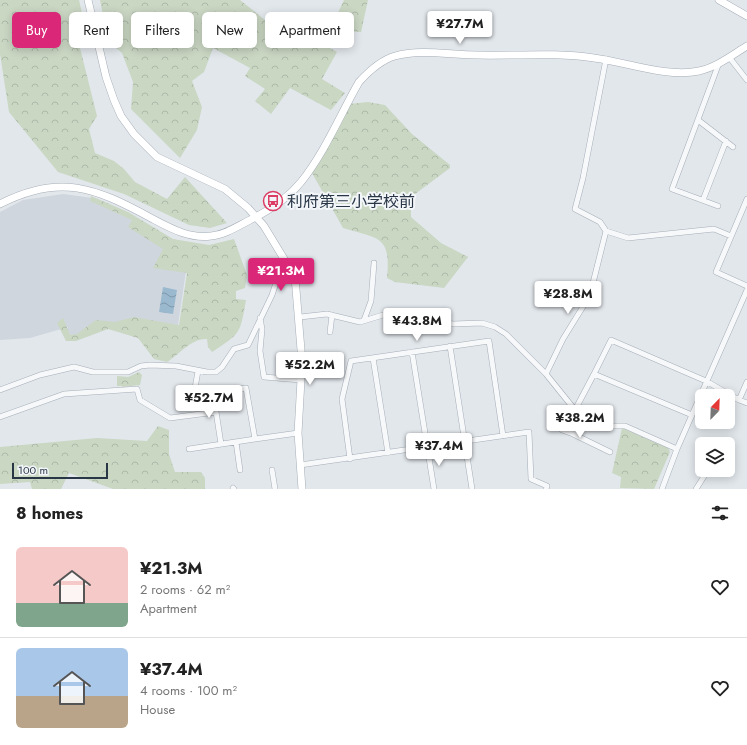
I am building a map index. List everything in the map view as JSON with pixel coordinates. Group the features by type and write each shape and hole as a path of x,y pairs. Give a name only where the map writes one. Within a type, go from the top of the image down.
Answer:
{"street":[{"path":"88,0 106,77 121,116 134,134 157,157 224,189 256,217 295,277 300,317 302,362 298,433 302,489"},
{"path":"719,0 747,16"},
{"path":"0,204 16,196 47,188 86,189 107,195 178,231 200,237 222,234 256,217 283,199 301,182 359,82 368,71 393,56 416,53 486,55 555,54 606,60 680,72 699,71 719,63 747,46"},
{"path":"729,57 747,80"},
{"path":"606,60 583,178 575,209 600,222 606,231 628,238 714,229 731,236"},
{"path":"718,206 672,189 719,63"},
{"path":"698,120 733,147"},
{"path":"703,200 726,141"},
{"path":"747,199 716,272 747,286"},
{"path":"546,374 592,287 606,231"},
{"path":"0,390 40,375 74,367 93,372 128,372 141,366 150,365 176,366 198,371 216,372 222,367 234,349 248,345 272,294 284,259"},
{"path":"364,320 372,301 374,263"},
{"path":"662,489 677,449 706,381 747,290"},
{"path":"300,317 332,315 360,322 383,315 399,315 453,324 482,323 495,327 506,334 546,374 575,410 581,415 590,421 603,426 625,426 677,449"},
{"path":"330,332 332,315"},
{"path":"260,318 262,328 260,351 264,377 301,380"},
{"path":"575,410 611,340 706,381 747,403"},
{"path":"350,459 342,399 351,361 450,346 489,341 503,436"},
{"path":"450,346 472,489"},
{"path":"412,352 434,489"},
{"path":"373,358 388,453"},
{"path":"198,371 195,388 197,394 246,388 255,439"},
{"path":"594,374 692,416"},
{"path":"739,400 747,382"},
{"path":"0,417 64,394 137,389 140,400 170,418 216,412"},
{"path":"213,392 221,444"},
{"path":"573,434 581,415"},
{"path":"562,430 610,452"},
{"path":"300,465 529,432 531,479 547,486 546,489"},
{"path":"189,449 298,433"},
{"path":"236,442 240,470"},
{"path":"272,470 275,489"},
{"path":"696,489 704,477"}],"shaded area":[{"path":"63,194 93,198 173,239 190,244 178,325 133,319 68,338 68,327 30,338 0,340 0,212 23,200"}],"green space":[{"path":"0,0 79,0 82,12 69,12 69,48 80,48 97,116 89,129 95,153 114,161 124,169 135,182 167,199 185,177 227,223 210,228 189,225 124,194 58,172 9,112 0,54"},
{"path":"100,0 240,0 255,12 202,12 202,48 213,48 204,72 192,81 202,107 197,130 180,158 131,109 133,82 122,53 116,48 123,48 123,12 102,12"},
{"path":"344,0 368,0 361,32 354,32 354,12 338,12"},
{"path":"257,14 265,20 265,48 330,48 337,52 322,79 345,93 331,110 290,88 271,114 255,101 265,89 245,76 250,68 213,48 257,48"},
{"path":"368,102 385,105 412,134 450,165 450,168 411,197 411,217 441,243 468,257 444,288 395,282 387,278 388,264 384,246 374,237 343,228 312,173 349,104"},
{"path":"91,196 128,212 173,239 209,245 234,239 247,275 245,288 236,291 236,299 246,300 238,332 229,341 212,352 208,347 207,339 201,339 190,344 167,362 154,359 138,338 108,329 76,341 66,341 57,323 63,318 70,335 77,334 96,320 115,322 134,317 179,325 187,273 153,268 163,249 128,227 132,220 90,201"},
{"path":"139,372 142,375 140,385 122,387 117,386 117,376 128,377"},
{"path":"158,426 169,430 169,454 175,472 201,472 205,478 205,489 113,489 69,473 61,489 32,489 30,482 0,484 0,447 97,438 147,441"},
{"path":"622,428 668,448 670,452 654,489 620,488 621,477 612,473"}],"water":[{"path":"163,287 177,290 173,314 159,312"}],"place":[{"name":"利府第三小学校前","path":"273,201"}]}
